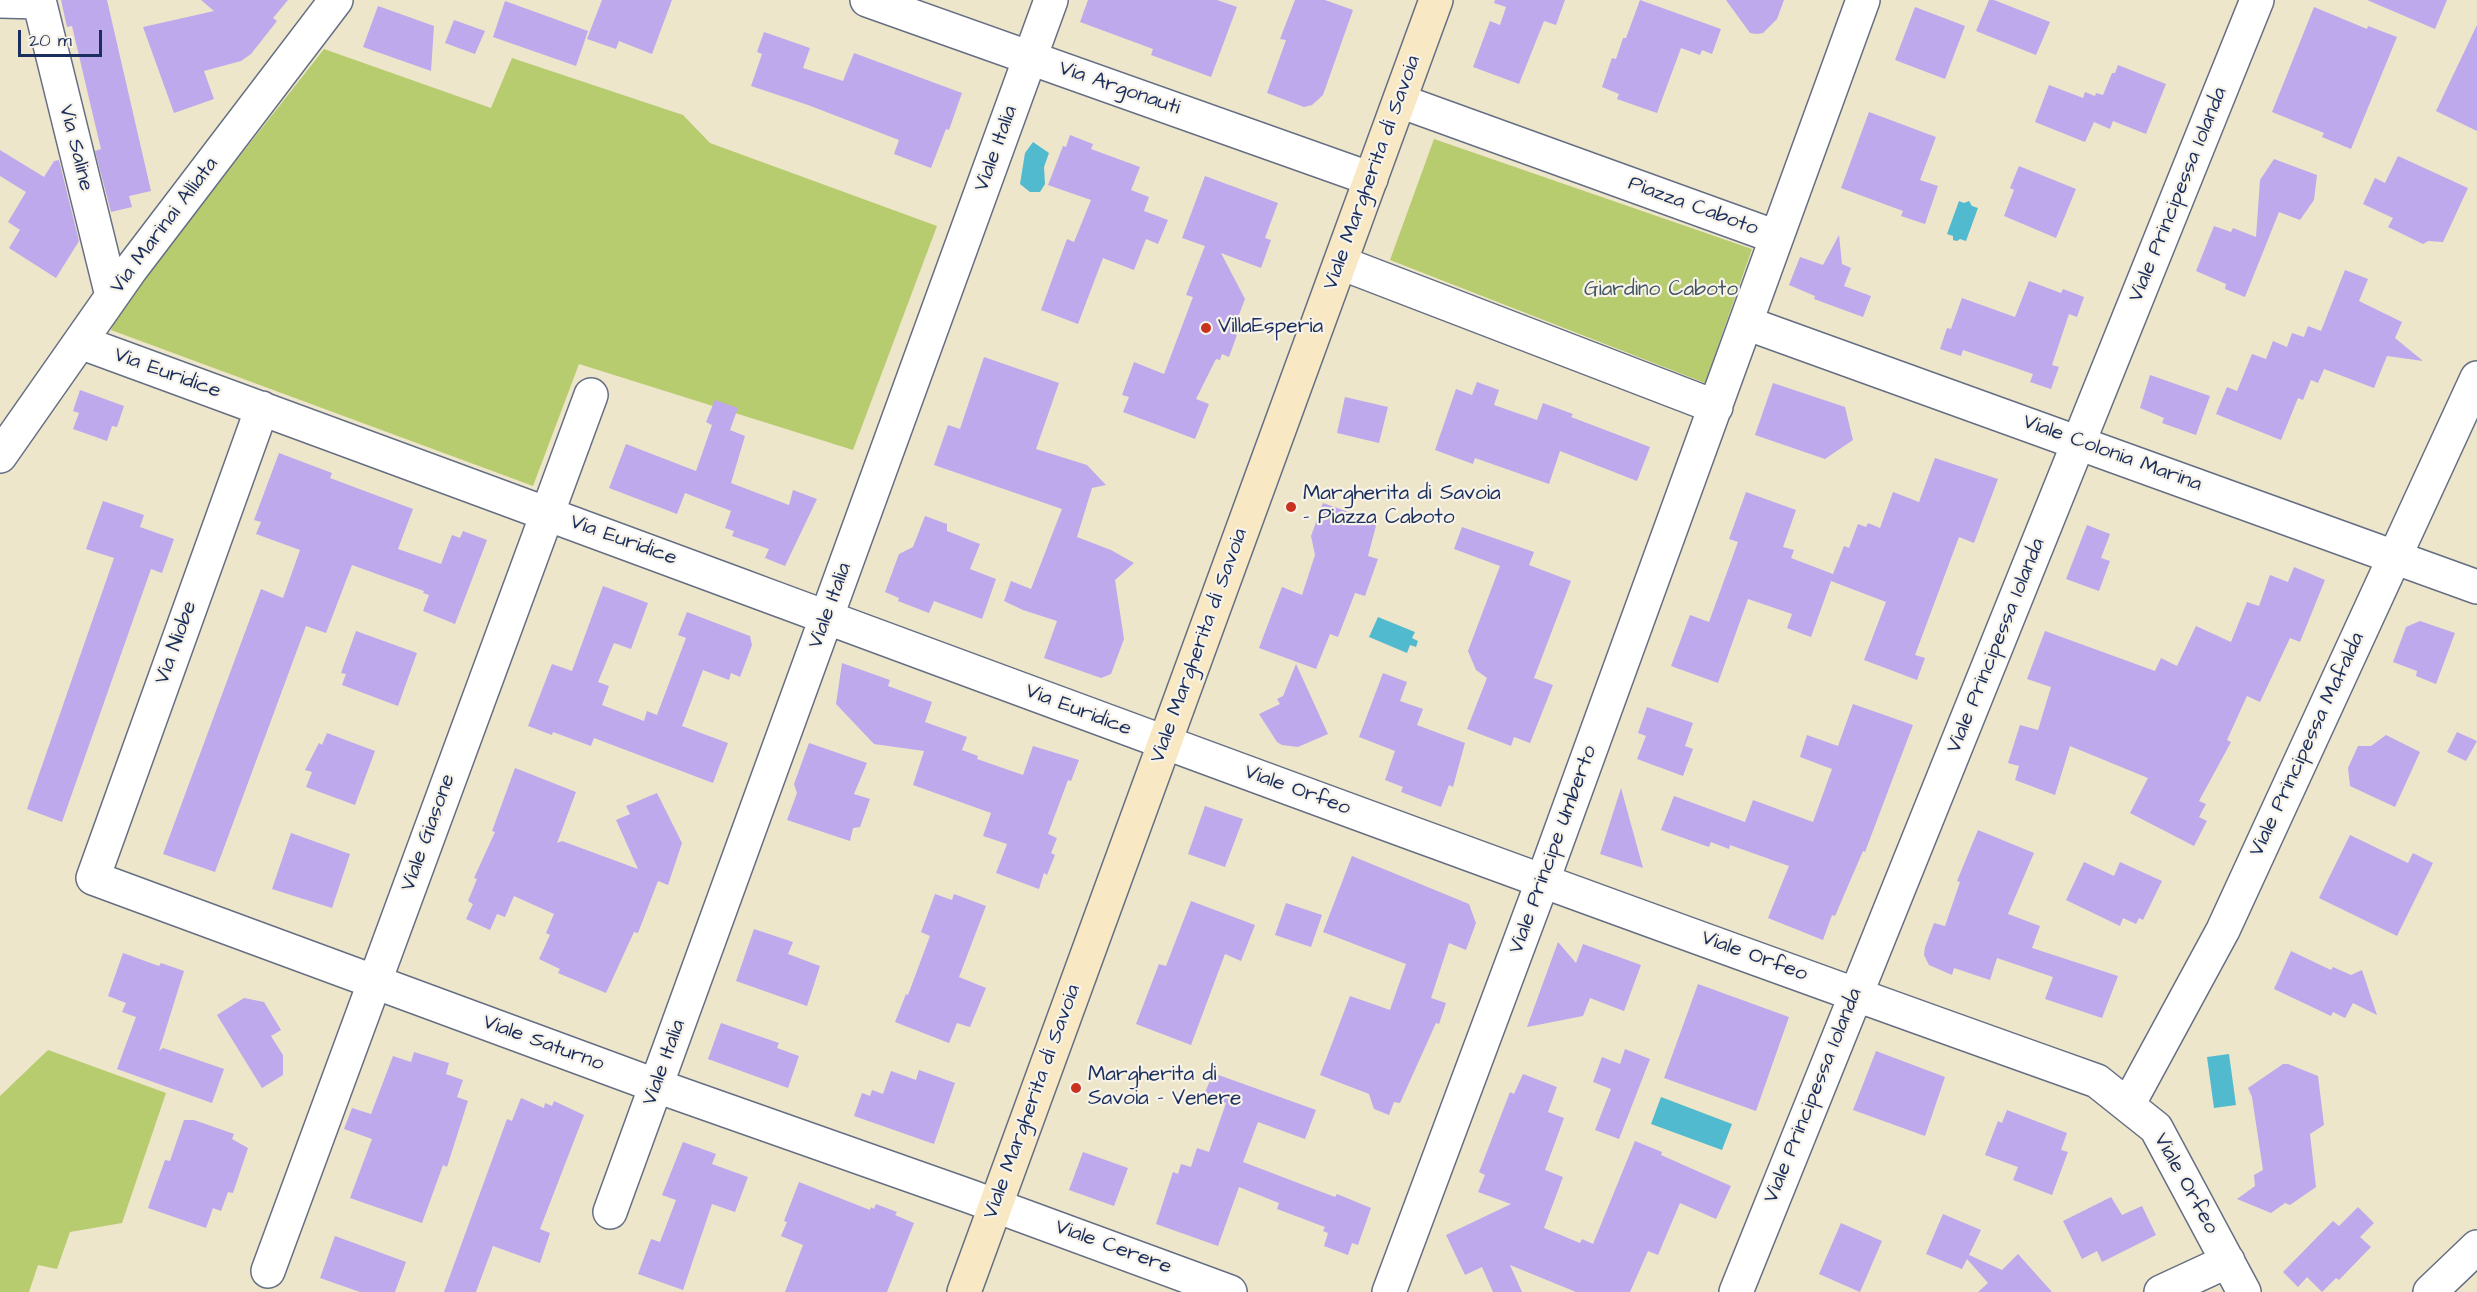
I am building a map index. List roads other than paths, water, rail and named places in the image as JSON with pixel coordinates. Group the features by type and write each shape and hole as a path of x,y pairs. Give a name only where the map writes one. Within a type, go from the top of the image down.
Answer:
{"street":[{"name":"Via Marinai Alliata","path":"0,456 112,296 336,0"},
{"name":"Via Argonauti","path":"867,0 1371,179"},
{"name":"Viale Italia","path":"610,1212 1051,0"},
{"name":"Viale Margherita di Savoia","path":"964,1292 1436,0"},
{"path":"1776,237 1863,0"},
{"name":"Viale Principessa Iolanda","path":"1736,1292 1854,994 2080,442 2257,0"},
{"path":"0,1 39,1"},
{"name":"Via Saline","path":"39,1 112,296"},
{"name":"Piazza Caboto","path":"1400,101 1776,237 1716,407"},
{"path":"1341,263 1716,407"},
{"name":"Viale Colonia Marina","path":"1746,323 2477,587"},
{"name":"Via Euridice","path":"80,342 828,616 1164,744"},
{"name":"Viale Principessa Mafalda","path":"2127,1106 2223,930 2477,378"},
{"name":"Viale Giasone","path":"268,1271 591,395"},
{"name":"Viale Principe Umberto","path":"1389,1292 1716,407"},
{"name":"Via Niobe","path":"93,878 262,408"},
{"name":"Viale Orfeo","path":"1164,744 2097,1081 2156,1128 2244,1292"},
{"name":"Viale Saturno","path":"93,878 657,1086 995,1206"},
{"name":"Viale Cerere","path":"995,1206 1230,1292"},
{"path":"2430,1292 2477,1247"},
{"path":"2161,1292 2228,1261"}],"water":[{"path":"1033,142 1049,153 1044,167 1045,184 1040,192 1030,192 1020,184 1025,153"},
{"path":"1959,201 1964,203 1969,201 1972,206 1978,208 1966,241 1953,240 1953,236 1947,234"},
{"path":"1378,617 1415,632 1412,638 1418,641 1416,647 1410,645 1407,653 1369,637"},
{"path":"2229,1054 2236,1105 2214,1108 2207,1057"},
{"path":"1661,1097 1732,1124 1722,1150 1651,1124"}],"place":[{"name":"VillaEsperia","path":"1206,328"},
{"name":"Margherita di Savoia - Piazza Caboto","path":"1291,507"},
{"name":"Margherita di Savoia - Venere","path":"1076,1088"}],"park label":[{"name":"Giardino Caboto","path":"1661,291"}]}
